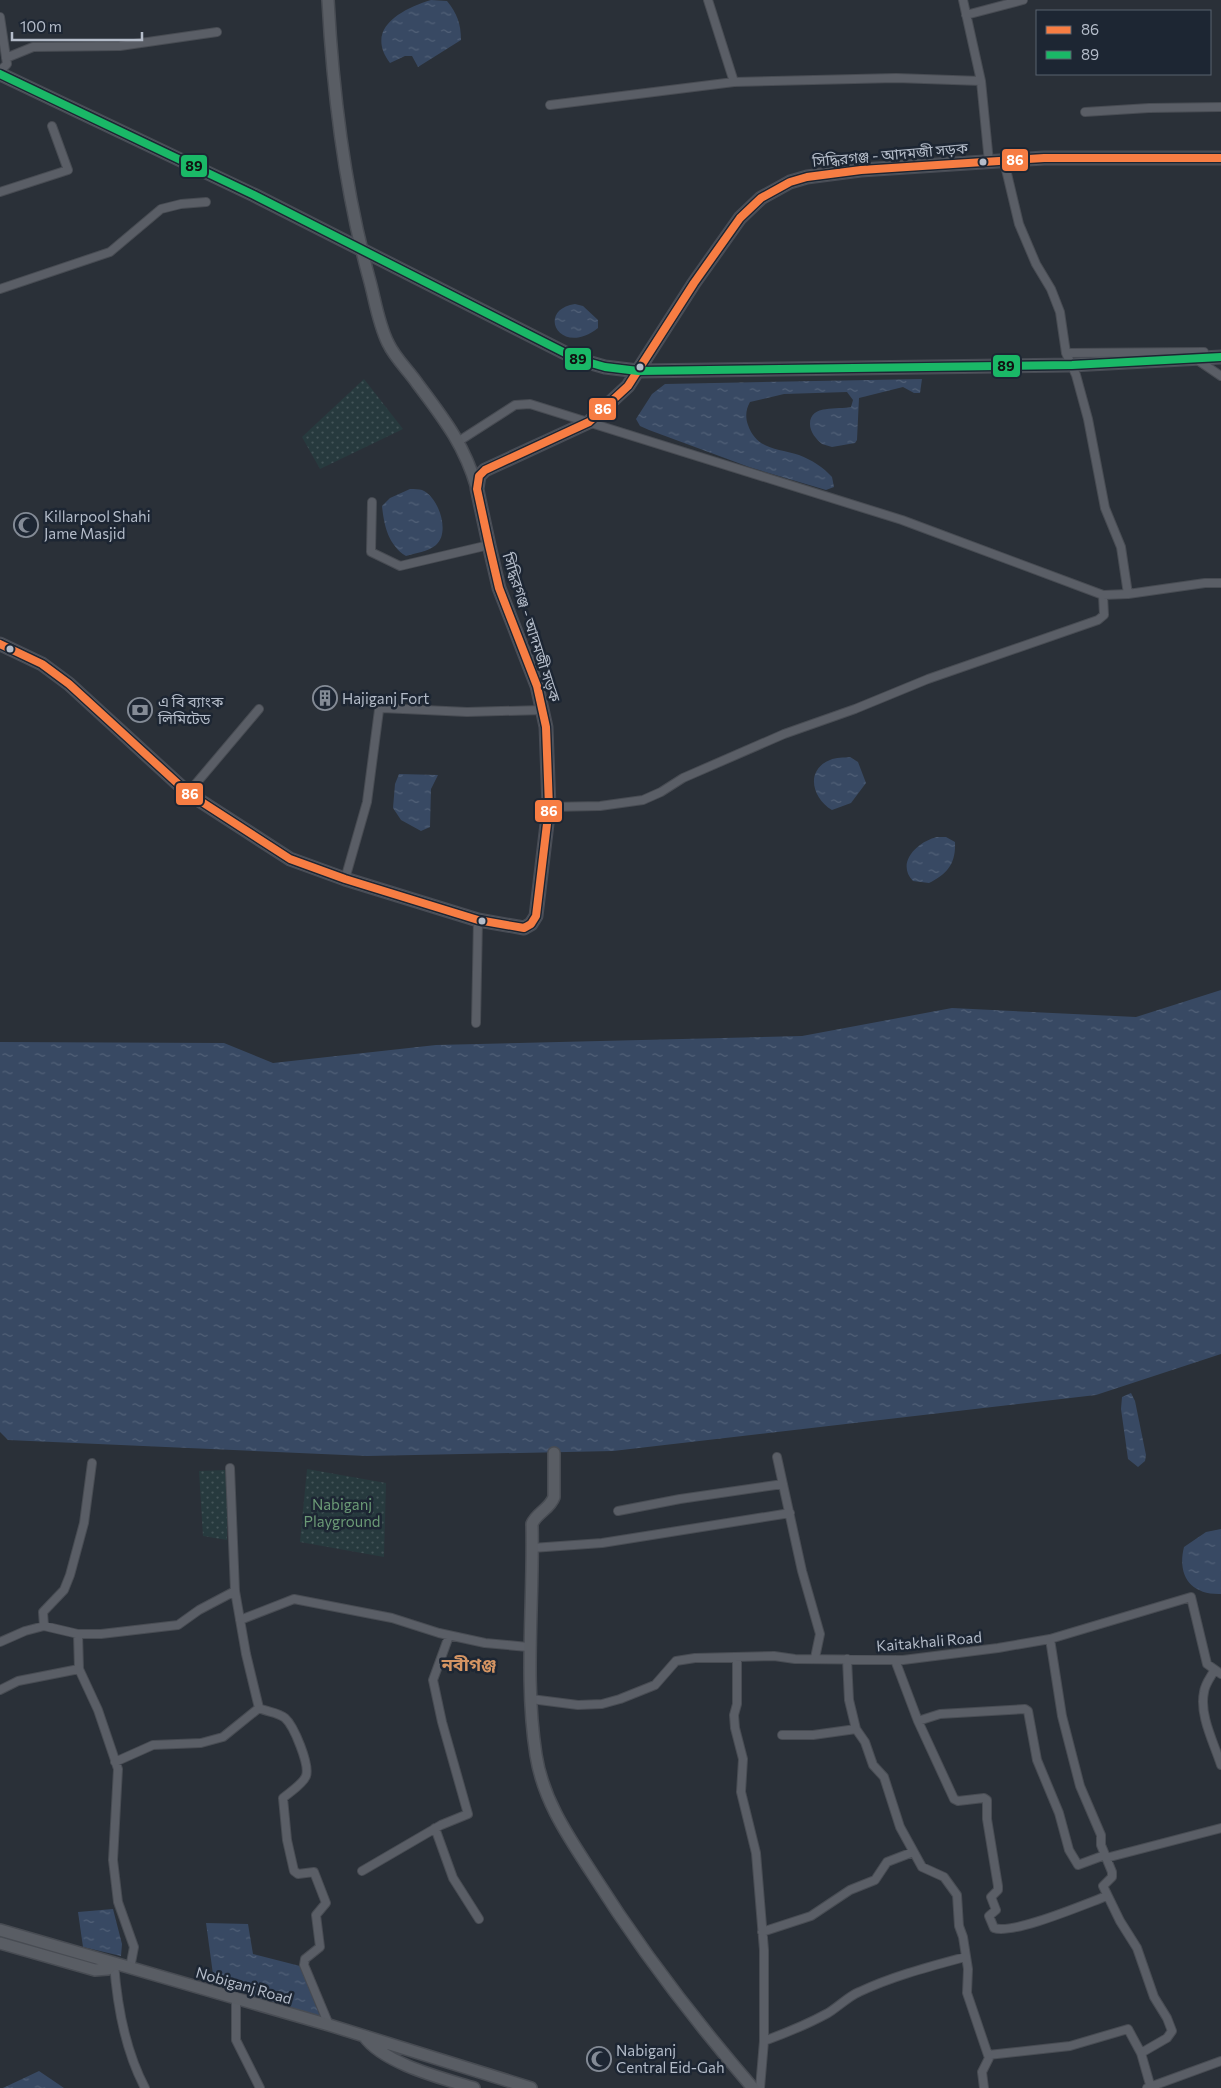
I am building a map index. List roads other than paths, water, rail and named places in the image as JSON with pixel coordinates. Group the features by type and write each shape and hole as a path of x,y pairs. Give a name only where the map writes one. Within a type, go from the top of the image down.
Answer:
{"main road":[{"path":"328,0 331,57 342,152 361,248 388,343 459,440 470,464 477,488"},
{"path":"0,72 361,248 577,359 605,367 638,371 1072,365 1221,357"},
{"name":"সিদ্ধিরগঞ্জ - আদমজী সড়ক","path":"1,642 42,664 69,684 188,793 290,859 344,879 478,920 515,928 524,928 531,924 536,916 549,807 543,710 534,676 499,588 477,488 480,476 494,464 589,422 628,386 694,283 740,218 761,198 781,186 808,177 861,170 1044,158 1221,158"},
{"path":"554,1453 554,1497 552,1503 533,1520 528,1647 530,1699 536,1756 553,1812 628,1929 702,2028 753,2088"},
{"name":"Nobiganj Road","path":"0,1930 329,2025 531,2088"},
{"path":"0,1943 95,1970 108,1969 114,1963"},
{"name":"Nobiganj Road","path":"364,2036 372,2046 389,2056 474,2088"}],"street":[{"path":"708,0 734,82"},
{"path":"963,0 980,81 989,162"},
{"path":"966,15 1023,0"},
{"path":"0,17 7,64 0,72"},
{"path":"6,58 33,48 120,46 216,32"},
{"path":"550,105 734,82 896,78 980,81"},
{"path":"1086,112 1149,108 1221,107"},
{"path":"0,192 68,170 52,126"},
{"path":"1004,161 1019,224 1036,264 1051,289 1060,312 1066,353 1072,365 1088,419 1105,508 1121,547 1128,594"},
{"path":"0,289 110,252 161,209 181,204 206,202"},
{"path":"1066,353 1221,352"},
{"path":"1195,358 1221,376"},
{"path":"459,440 494,417 521,404 530,404 902,520 1103,595 1128,594 1205,583 1221,583"},
{"path":"372,502 370,552 400,566 489,545"},
{"path":"549,807 600,806 643,800 661,792 683,778 784,734 855,709 928,679 1098,620 1104,615 1103,595"},
{"path":"344,879 367,802 379,710 382,708 467,712 543,710"},
{"path":"188,793 260,709"},
{"path":"476,1023 478,920"},
{"path":"778,1457 802,1572 820,1634 815,1658"},
{"path":"44,1626 43,1612 64,1590 80,1545 92,1463"},
{"path":"230,1468 235,1592 246,1654 259,1708"},
{"path":"618,1511 680,1499 783,1484"},
{"path":"532,1548 602,1542 790,1513"},
{"path":"0,1642 44,1626 78,1634 101,1634 122,1630 178,1625 199,1610 235,1592"},
{"name":"Kaitakhali Road","path":"530,1699 578,1705 602,1704 641,1692 655,1685 676,1661 695,1658 774,1656 784,1658 895,1660 1050,1639 1191,1597 1207,1664 1218,1672"},
{"path":"240,1620 294,1599 392,1618 449,1636 486,1643 528,1647"},
{"path":"78,1634 79,1668 98,1710 118,1769 113,1860 118,1902 134,1947 130,1968"},
{"path":"362,1871 435,1828 468,1814 442,1722 434,1680 449,1636"},
{"path":"1050,1639 1060,1707 1080,1786 1101,1835 1112,1872 1112,1877 1103,1884 1106,1896 1137,1948 1154,1997 1167,2018 1172,2031 1167,2038 1141,2053"},
{"path":"737,1657 738,1680 737,1704 734,1714 735,1728 744,1760 741,1792 756,1853 762,1932 764,2041 760,2088"},
{"path":"847,1659 849,1700 856,1729 864,1742 873,1765 884,1777 900,1827 922,1867 944,1877 956,1895 959,1926 963,1937 968,1969 967,1993 988,2055 988,2062 982,2072 984,2088"},
{"path":"895,1660 918,1721 954,1799 958,1801 984,1798 987,1800 987,1819 998,1888 991,1897 996,1910 989,1916 994,1928 1015,1927 1040,1921 1106,1896"},
{"path":"0,1690 18,1681 79,1668"},
{"path":"1218,1672 1203,1693 1203,1703 1206,1720 1221,1764"},
{"path":"115,1762 153,1745 201,1743 223,1737 259,1708"},
{"path":"259,1708 281,1715 287,1721 298,1739 306,1770 305,1777 284,1798 283,1808 294,1871 298,1874 314,1872 326,1904 316,1915 320,1947 305,1960 304,1965 329,2025"},
{"path":"918,1721 940,1714 1028,1711 1037,1760 1059,1813 1072,1858 1078,1865 1221,1828"},
{"path":"782,1736 813,1735 856,1729"},
{"path":"435,1828 453,1878 479,1918"},
{"path":"762,1932 811,1916 850,1890 875,1880 887,1862 913,1852"},
{"path":"764,2041 826,2014 866,1989 908,1972 965,1957"},
{"path":"114,1963 116,1992 125,2035 145,2088"},
{"path":"236,1999 236,2040 260,2088"},
{"path":"988,2055 1070,2046 1128,2029 1141,2053 1150,2088 1221,2061"}],"water":[{"path":"431,0 447,1 450,5 458,19 461,40 418,67 412,56 405,56 390,63 383,51 381,40 384,30 398,15"},
{"path":"575,304 583,306 598,320 598,328 584,336 573,338 563,335 557,329 555,322 556,314 563,308"},
{"path":"922,379 920,393 914,393 903,387 859,398 857,440 855,443 832,447 822,444 814,435 810,427 811,418 815,413 826,409 851,407 853,400 847,392 784,394 750,402 746,419 757,439 762,444 799,455 821,467 832,477 834,487 826,490 749,467 649,430 640,426 636,419 652,394 665,384"},
{"path":"410,489 422,490 433,499 441,515 442,532 440,539 433,547 406,556 395,546 388,534 382,506 390,498"},
{"path":"850,757 858,762 866,783 851,803 832,810 825,805 816,792 814,777 817,770 830,760"},
{"path":"399,774 438,775 431,789 430,827 421,831 401,820 393,808 395,784"},
{"path":"937,837 946,837 955,842 952,862 941,876 929,883 913,881 908,874 908,860 912,853 923,843"},
{"path":"1221,990 1221,1354 1096,1395 613,1451 367,1456 8,1440 0,1432 0,1042 224,1043 273,1063 436,1045 802,1036 952,1008 1136,1017"},
{"path":"1131,1393 1135,1401 1146,1455 1145,1461 1138,1467 1128,1459 1121,1409 1122,1397"},
{"path":"1221,1529 1221,1594 1201,1591 1188,1581 1184,1574 1182,1557 1184,1547 1206,1532"},
{"path":"113,1909 122,1944 121,1956 83,1947 78,1912"},
{"path":"206,1923 248,1924 253,1954 300,1966 322,2021 215,1989"},
{"path":"39,2071 64,2088 3,2088"}],"place":[{"name":"Killarpool Shahi Jame Masjid","path":"26,525"},
{"name":"Hajiganj Fort","path":"325,698"},
{"name":"এ বি ব্যাংক লিমিটেড","path":"140,710"},
{"name":"Nabiganj Central Eid-Gah","path":"599,2059"}],"district":[{"name":"নবীগঞ্জ","path":"469,1664"}],"park label":[{"name":"Nabiganj Playground","path":"342,1512"}]}
